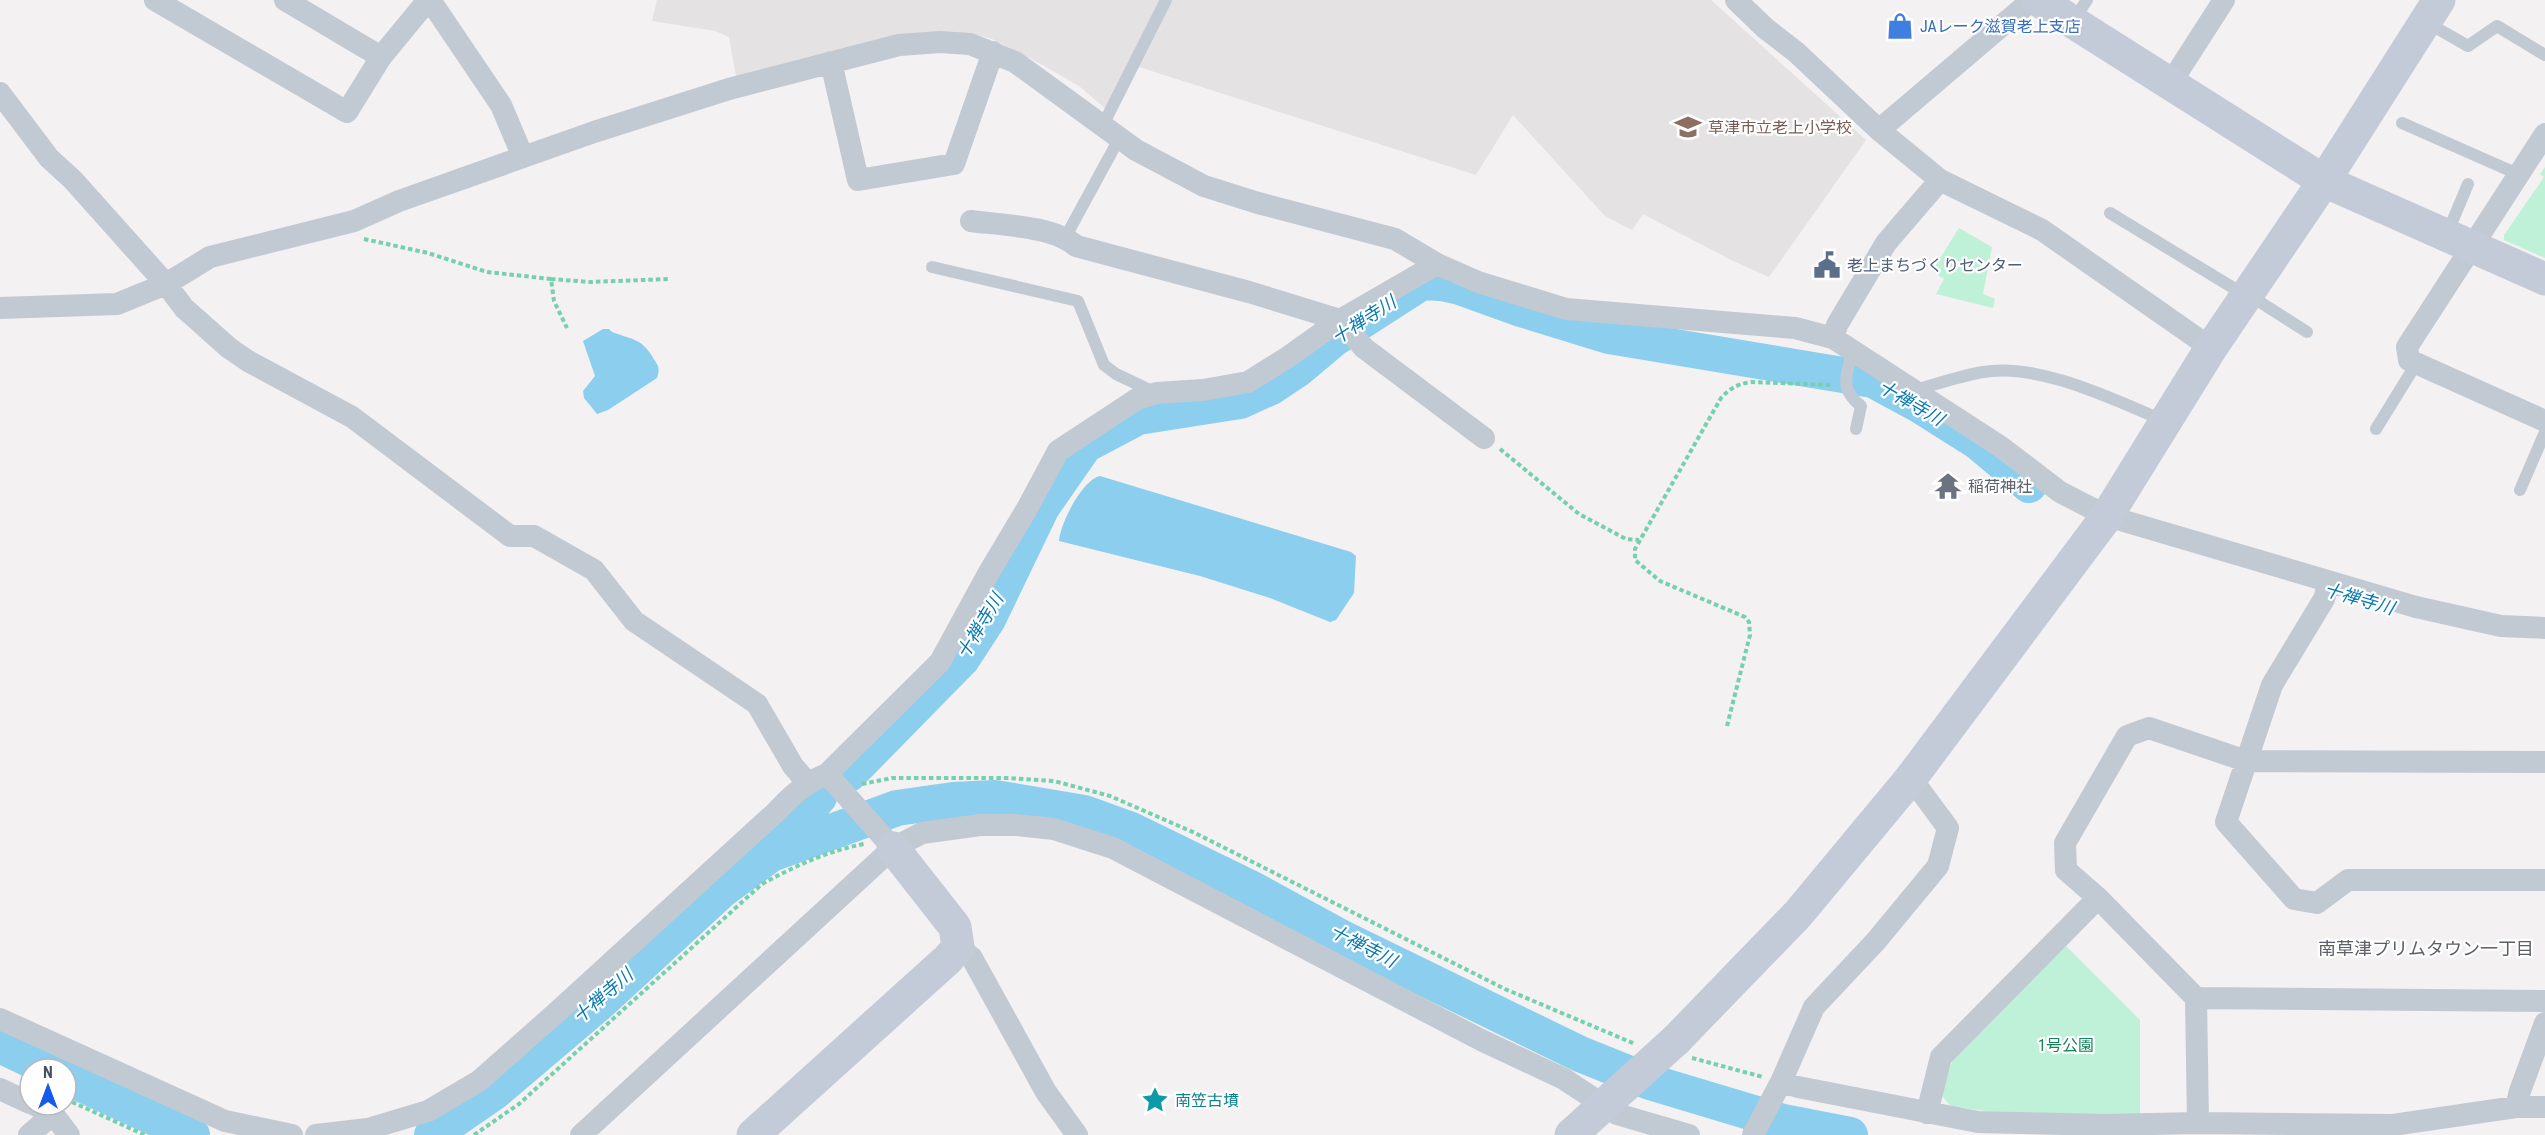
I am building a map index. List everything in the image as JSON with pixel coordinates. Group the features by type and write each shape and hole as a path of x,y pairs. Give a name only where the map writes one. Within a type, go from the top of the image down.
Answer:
{"street":[{"path":"155,0 347,112 381,57 429,0 501,105 523,157"},
{"path":"285,0 314,7 381,57"},
{"path":"1736,0 1765,28 1796,52 1879,130 1940,180 2042,230 2211,348"},
{"path":"1879,130 2032,0"},
{"path":"2038,0 2080,11 2170,84 2324,181 2545,279"},
{"path":"2170,84 2224,0"},
{"path":"1571,1135 1604,1105 1680,1048 1798,914 1911,778 2108,516 2211,348 2324,181 2432,11"},
{"path":"0,308 117,304 166,284 210,257 354,221 399,201 594,132 729,89 899,45 940,42 970,44 993,52 1033,73 1136,150 1204,186 1258,203 1395,239 1437,264 1478,282 1566,309 1795,328 1833,338 2001,447 2060,492 2108,516 2416,607 2501,626 2545,628"},
{"path":"831,62 858,180 954,164 993,52"},
{"path":"0,93 49,158 73,180 166,284 184,308 229,348 248,361 352,417 510,536 534,536 594,570 634,621 757,704 793,766 830,785 885,840 955,927 958,947 972,958 1046,1092 1077,1135"},
{"path":"2545,134 2520,174 2459,240 2407,347 2409,360 2416,364 2545,421"},
{"path":"1833,338 1837,324 1886,243 1940,180"},
{"path":"971,221 1032,229 1065,238 1076,246 1249,292 1346,327 1364,348 1484,438"},
{"path":"316,1135 368,1129 428,1111 479,1081 574,997 830,785 940,662 987,574 1029,507 1058,451 1137,399 1157,393 1203,390 1248,382 1288,357 1346,327 1389,290 1437,264"},
{"path":"2329,582 2324,599 2272,685 2226,822 2294,899 2318,903 2348,880 2545,880"},
{"path":"2198,1123 2196,998 2098,898 2066,870 2065,843 2127,736 2149,728 2246,761 2545,762"},
{"path":"1754,1133 1777,1089 1814,1006 1876,941 1938,866 1948,828 1911,778"},
{"path":"580,1135 885,840 980,825 1016,825 1054,829 1113,849 1471,1034 1564,1079 1617,1114 1689,1135"},
{"path":"1927,1113 1941,1057 2098,898"},
{"path":"753,1135 948,959 958,947"},
{"path":"2196,998 2545,1001"},
{"path":"0,1019 225,1121 292,1135"},
{"path":"2516,1107 2545,1023"},
{"path":"0,1089 18,1097"},
{"path":"1777,1089 1978,1122 2104,1125 2198,1123 2393,1125 2516,1107 2545,1107"},
{"path":"29,1135 43,1117"},
{"path":"58,1117 69,1135"}],"lane":[{"path":"1065,238 1166,0"},
{"path":"2432,11 2468,46 2497,26 2545,55"},
{"path":"2402,123 2520,174"},
{"path":"2459,240 2468,184"},
{"path":"2110,213 2307,332"},
{"path":"932,267 1078,301 1104,364 1116,374 1157,393"},
{"path":"1853,350 1845,382 1851,398 1861,406 1856,429"},
{"path":"2376,429 2416,364"},
{"path":"1915,390 1984,371 2027,372 2091,389 2166,422"},
{"path":"2520,490 2545,432"}],"path":[{"path":"360,238 428,253 487,272 590,282 670,279"},
{"path":"551,279 554,301 567,328"},
{"path":"1727,726 1750,635 1749,622 1745,617 1649,574 1635,560 1635,549 1721,398 1728,390 1739,384 1751,382 1820,386 1845,382"},
{"path":"1484,438 1579,514 1626,539 1640,540"},
{"path":"830,785 892,778 1009,778 1054,781 1110,796 1195,833 1505,989 1639,1045"},
{"path":"474,1135 519,1104 762,884 802,863 842,848 885,840"},
{"path":"1680,1048 1777,1089"},
{"path":"78,1114 145,1135"}],"shaded area":[{"path":"657,0 1160,0 1106,109 1079,86 1030,58 992,39 978,35 883,38 736,76 729,37 715,31 652,21"},
{"name":"草津市立老上小学校","path":"1172,0 1711,0 1866,140 1769,277 1643,214 1632,230 1605,216 1513,115 1476,175 1139,67"}],"green space":[{"path":"2545,167 2545,258 2504,240 2504,235 2544,177 2540,174"},
{"path":"1959,228 1992,247 1983,294 1995,299 1993,308 1936,294 1944,279 1932,271"},
{"name":"1号公園","path":"2065,945 2140,1020 2140,1116 1985,1111 1950,1106 1941,1094 1954,1056"}],"water":[{"path":"603,329 609,329 639,342 648,350 659,371 657,378 608,410 597,414 584,398 583,391 595,376 583,341"},
{"path":"1100,476 1351,552 1356,556 1354,593 1336,620 1330,622 1270,598 1200,576 1059,541 1063,524 1079,494 1093,479"}],"waterway":[{"name":"十禅寺川","path":"849,774 962,659 988,619 1042,507 1085,445 1138,417 1240,401 1271,387 1298,369 1335,338 1422,282 1460,287 1521,309 1609,336 1873,380 1921,406 1978,442 2029,485"},
{"name":"十禅寺川","path":"432,1135 493,1093 599,1003 722,890 771,854 819,797"},
{"name":"十禅寺川","path":"771,854 897,808 953,800 995,798 1084,813 1131,830 1254,890 1344,939 1580,1054 1650,1082 1783,1122 1850,1135"},
{"name":"十禅寺川","path":"0,1045 25,1057"},
{"name":"十禅寺川","path":"78,1083 192,1135"}],"place":[{"name":"JAレーク滋賀老上支店","path":"1900,26"},
{"name":"草津市立老上小学校","path":"1688,127"},
{"name":"老上まちづくりセンター","path":"1827,265"},
{"name":"稲荷神社","path":"1948,486"},
{"name":"南笠古墳","path":"1155,1100"}],"district":[{"name":"南草津プリムタウン一丁目","path":"2426,949"}]}
